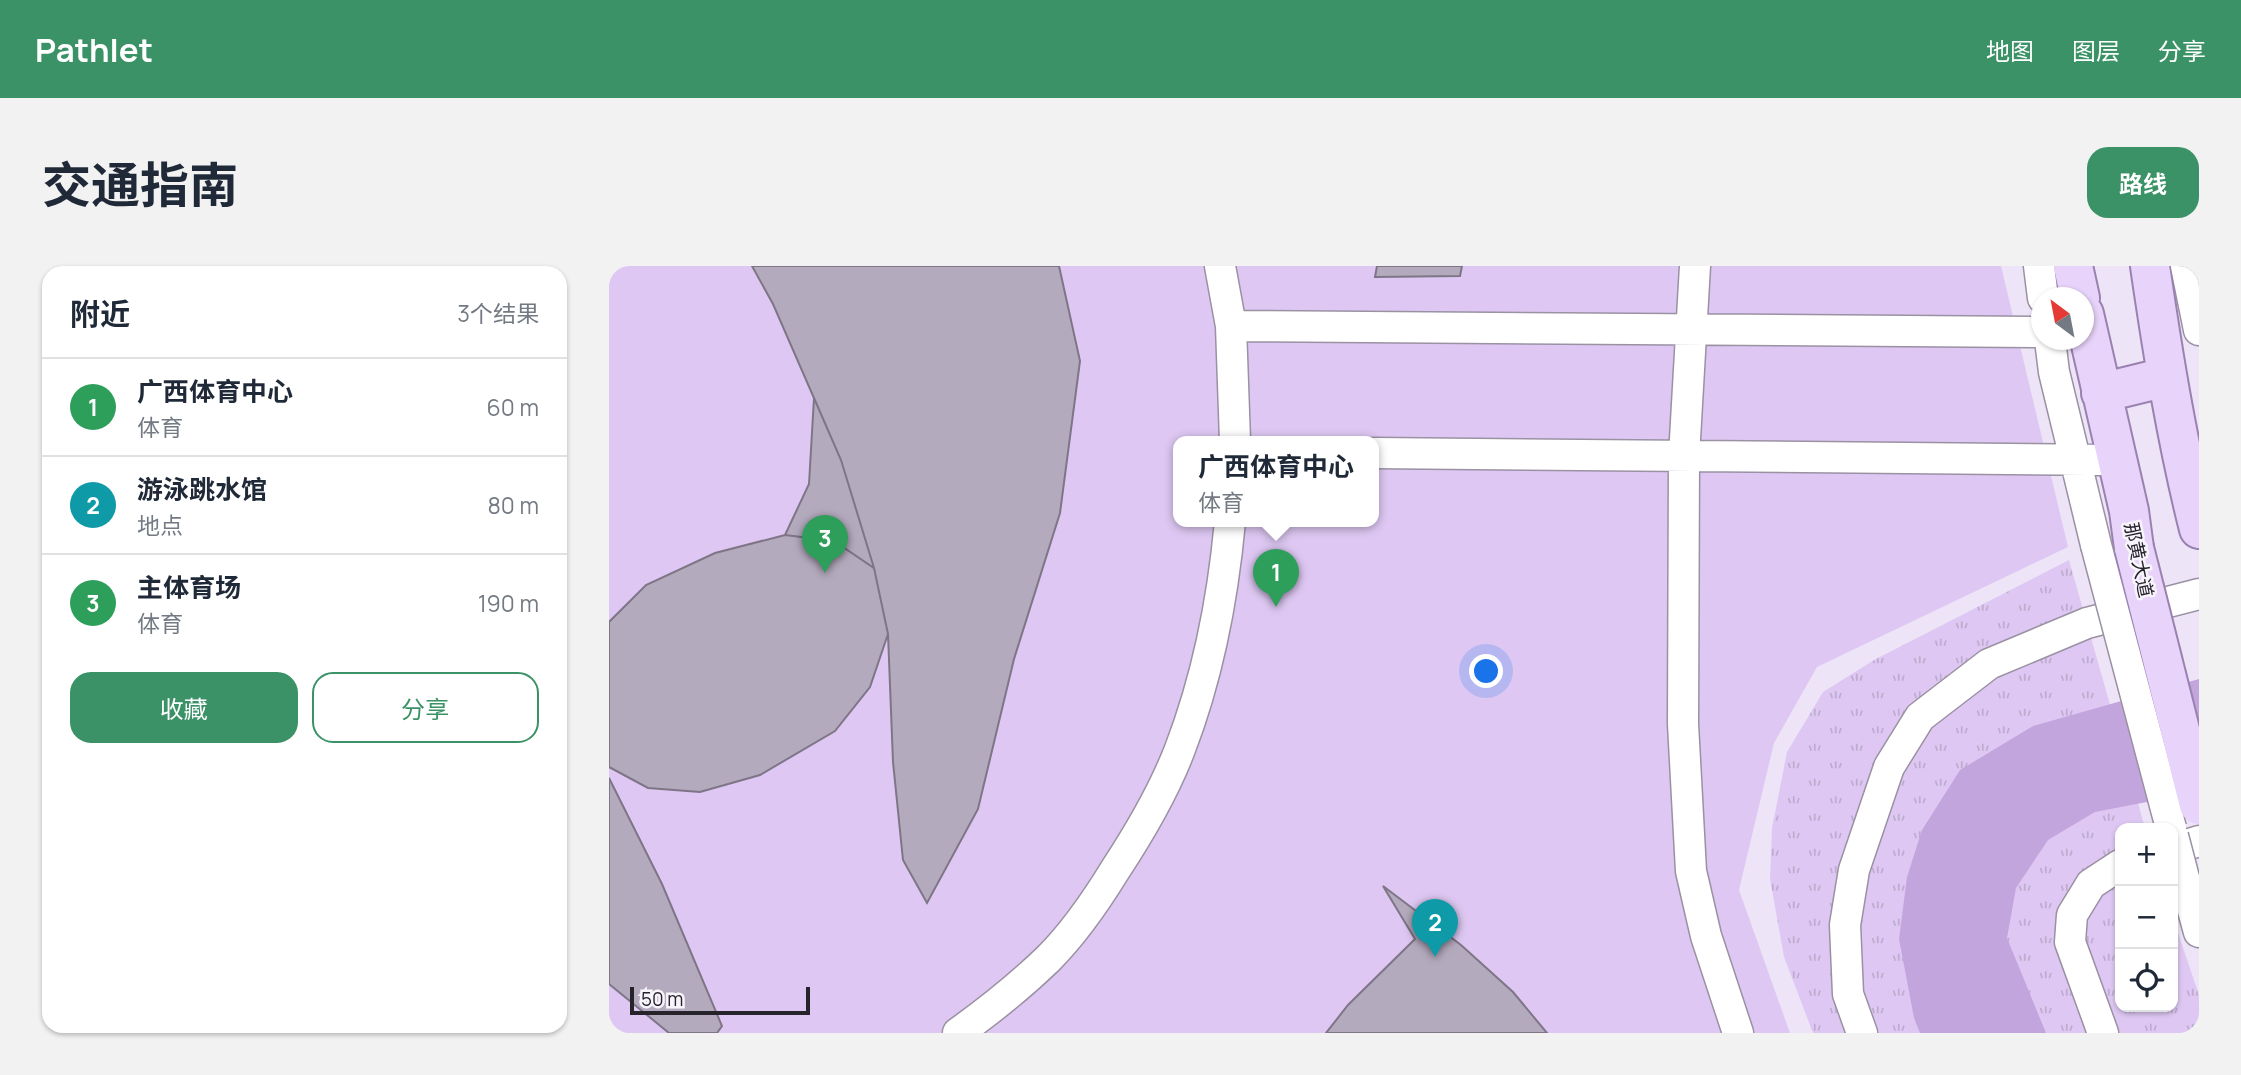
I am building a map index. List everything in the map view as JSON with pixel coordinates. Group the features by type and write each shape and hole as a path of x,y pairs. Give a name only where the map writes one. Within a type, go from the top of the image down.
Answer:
{"main road":[{"name":"那黄大道","path":"2073,266 2077,287"},
{"path":"2150,266 2166,377 2199,529"},
{"name":"那黄大道","path":"2091,350 2129,511 2134,548 2199,806"},
{"path":"2101,393 2166,377"}],"street":[{"path":"1220,266 1231,326 1235,436"},
{"path":"1695,266 1684,456 1683,724 1691,871 1706,936 1738,1033"},
{"path":"2039,266 2042,287"},
{"path":"2186,266 2199,330"},
{"path":"1231,326 2031,332"},
{"path":"2052,350 2096,545 2170,823"},
{"path":"1379,453 2116,460"},
{"path":"958,1033 1003,1001 1050,957 1094,904 1136,839 1180,750 1197,698 1224,581 1229,527"},
{"path":"1862,1033 1847,993 1845,925 1854,870 1889,767 1920,717 1989,664 2087,623 2199,594"},
{"path":"2178,847 2199,841"},
{"path":"2178,855 2199,932"},
{"path":"2103,1033 2070,942 2072,915 2091,884 2115,868"},
{"path":"994,1033 1003,1001"}],"green space":[{"path":"609,266 2001,266 2068,547 1817,667 1774,743 1739,890 1790,1033 609,1033"},
{"path":"2069,560 2144,823 2115,823 2115,1012 2178,1012 2178,933 2199,995 2199,1033 1813,1033 1784,957 1770,879 1772,828 1787,752 1823,692 1874,660"}],"shaded area":[{"path":"2199,679 2199,792 2095,812 2048,840 2016,888 2007,938 2046,1033 1920,1033 1914,1018 1899,939 1907,877 1922,830 1960,770 2033,726"}],"building":[{"path":"752,266 1059,266 1080,361 1060,513 1014,659 978,809 927,903 903,860 893,762 888,634 874,568 841,460 773,304"},
{"path":"1377,266 1462,266 1460,276 1375,277"},
{"path":"814,398 841,460 874,568 834,541 785,535 809,484"},
{"path":"785,535 834,541 874,568 888,634 870,687 835,731 760,775 700,792 648,788 609,767 609,622 646,585 715,553"},
{"path":"609,778 662,884 722,1026 717,1033 669,1033 609,984"},
{"path":"1383,886 1461,945 1513,992 1547,1033 1326,1033 1348,1005 1415,939"}],"place":[{"name":"主体育场","path":"825,573"},
{"name":"广西体育中心","path":"1276,607"},
{"name":"游泳跳水馆","path":"1435,957"}]}
